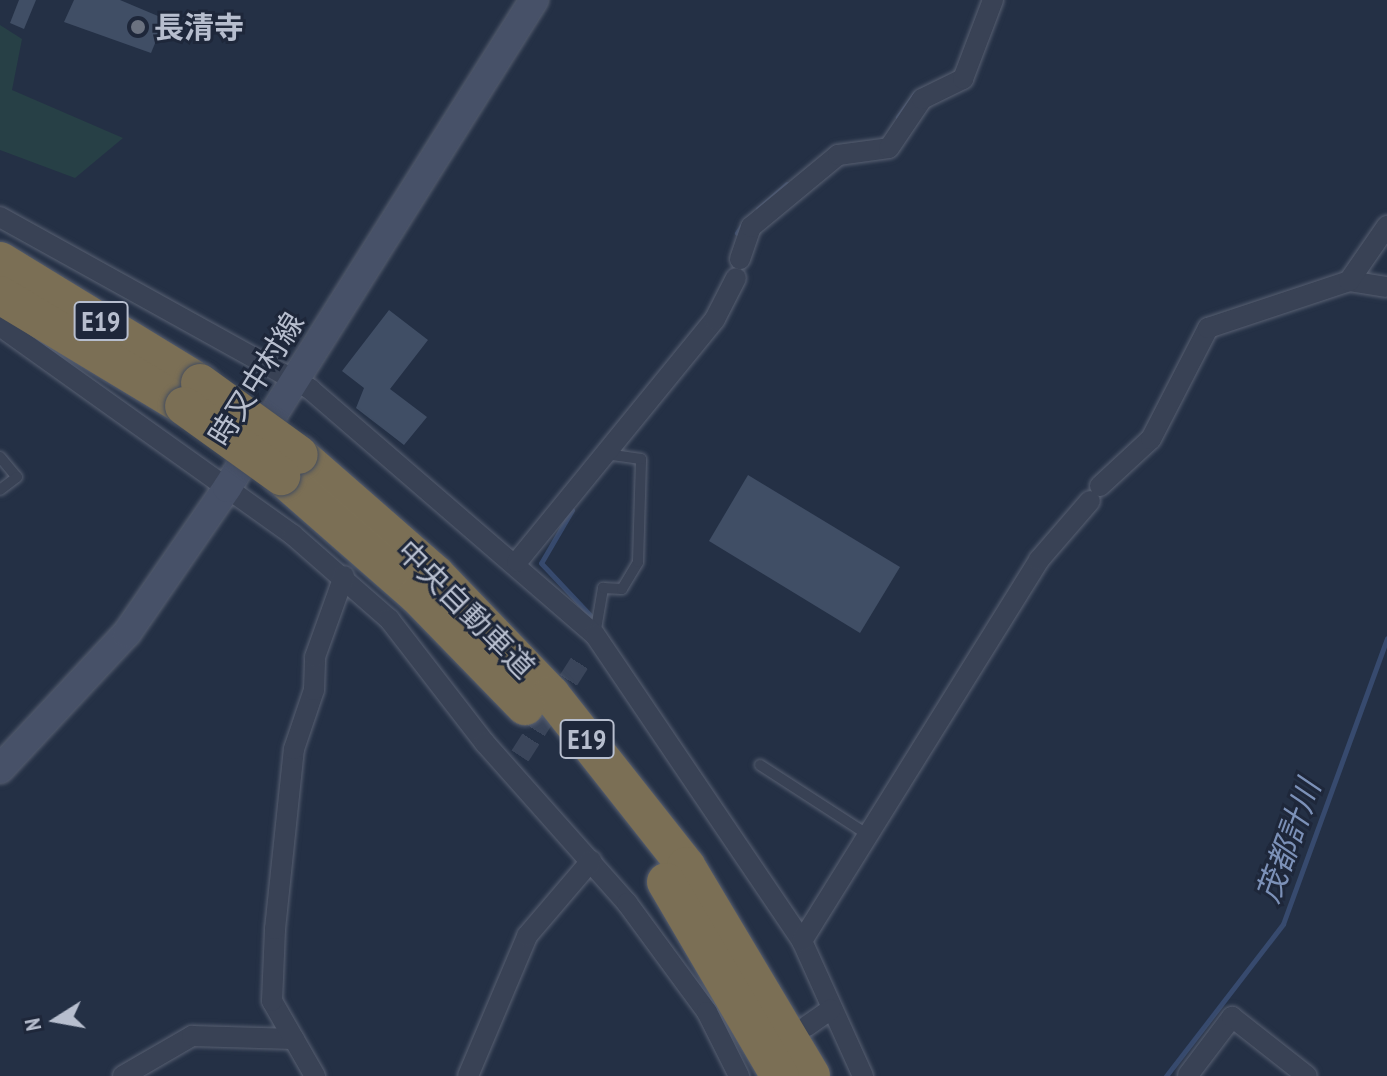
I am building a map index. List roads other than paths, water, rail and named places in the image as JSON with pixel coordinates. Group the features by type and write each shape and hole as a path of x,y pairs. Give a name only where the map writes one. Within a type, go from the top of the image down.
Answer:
{"highway":[{"name":"中央自動車道","path":"0,261 192,394 436,575 551,695 686,866 811,1076"},
{"name":"中央自動車道","path":"0,295 192,394"},
{"name":"中央自動車道","path":"290,465 475,652 590,783 665,881 780,1076"}],"main road":[{"name":"時又中村線","path":"0,769 99,668 227,488 532,1"}],"street":[{"path":"517,562 715,319 738,268 751,227 838,155 889,148 922,99 963,79 993,0"},
{"path":"0,217 296,380 517,562 595,635 802,941 863,1076"},
{"path":"1349,281 1387,226"},
{"path":"802,941 1039,560 1095,494 1151,439 1208,328 1349,281 1387,287"},
{"path":"4,336 227,488 344,576 389,619 515,763 707,1012 739,1076"},
{"path":"315,1076 272,1001 279,877 294,749 314,690 315,657 344,576"},
{"path":"584,656 595,635"},
{"path":"468,1076 527,936 591,861"},
{"path":"807,1026 831,1009"},
{"path":"1188,1076 1232,1017 1307,1076"},
{"path":"123,1076 192,1036 294,1039"}],"lane":[{"path":"595,635 603,588 622,589 638,562 641,459 607,454"},
{"path":"0,457 17,477 0,490"},
{"path":"760,765 868,835"}],"waterway":[{"path":"898,117 915,94"},
{"path":"758,209 787,184"},
{"path":"737,233 745,221"},
{"path":"572,510 541,563 591,616"},
{"name":"茂都計川","path":"1166,1076 1283,924 1387,638"}],"tunnel":[{"path":"520,756 584,656"}],"place":[{"name":"長清寺","path":"138,27"}]}
